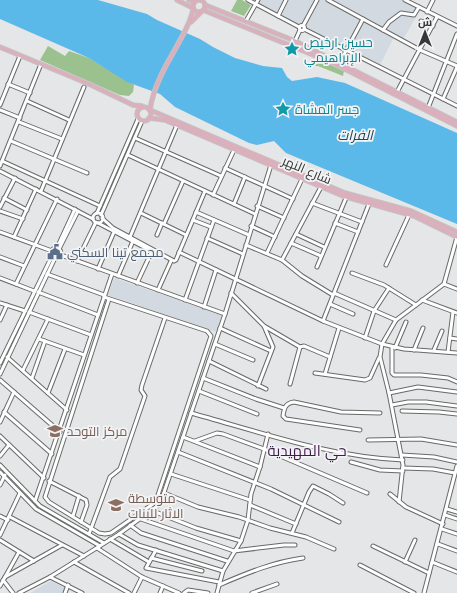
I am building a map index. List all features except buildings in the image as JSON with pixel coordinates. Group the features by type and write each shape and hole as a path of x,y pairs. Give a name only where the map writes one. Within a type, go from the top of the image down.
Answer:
{"main road":[{"path":"178,0 193,8 195,12 202,11 333,63 411,101 457,126"},
{"path":"189,0 204,3 295,41 340,62 411,101 457,122"},
{"path":"189,24 193,8 197,1"},
{"path":"133,105 140,120 150,118 152,96 170,57 189,24 202,11 204,3"},
{"path":"272,38 275,33"},
{"path":"0,47 98,88 133,105 142,106 150,110"},
{"path":"136,114 138,109 152,96"},
{"name":"شارع النهر","path":"150,110 334,190 346,198 410,215 457,237"},
{"name":"شارع النهر","path":"150,118 162,119 218,140 234,150 321,187 411,211 457,232"}],"street":[{"path":"248,0 404,81 457,104"},
{"path":"246,21 258,0"},
{"path":"278,16 286,0"},
{"path":"295,41 317,0"},
{"path":"328,0 420,50 457,67 443,99"},
{"path":"405,0 457,26"},
{"path":"427,12 433,0"},
{"path":"383,30 389,22 401,13 414,15 419,7"},
{"path":"397,92 437,17"},
{"path":"340,62 363,19"},
{"path":"421,21 433,26"},
{"path":"428,108 457,34"},
{"path":"0,104 1,98 20,56"},
{"path":"0,166 41,64"},
{"path":"8,84 30,93"},
{"path":"41,191 69,120 84,87"},
{"path":"27,101 69,120"},
{"path":"0,110 62,139"},
{"path":"78,261 97,223 102,217 135,138 140,120"},
{"path":"93,218 140,120"},
{"path":"130,237 159,170 176,125"},
{"path":"135,138 221,176"},
{"path":"11,141 87,174"},
{"path":"213,194 234,150"},
{"path":"128,155 255,214"},
{"path":"2,161 100,206"},
{"path":"20,593 50,577 120,534 130,525 159,506 225,314 257,206 271,165"},
{"path":"225,168 293,199"},
{"path":"0,171 57,199 93,218 97,223 166,258"},
{"path":"234,204 245,177"},
{"path":"0,206 15,178"},
{"path":"267,253 302,179"},
{"path":"157,235 183,181"},
{"path":"282,260 321,187"},
{"path":"14,237 36,189"},
{"path":"158,290 171,261 176,260 205,191"},
{"path":"4,198 27,210"},
{"path":"317,267 324,247 346,198"},
{"path":"16,284 57,199"},
{"path":"312,203 362,222"},
{"path":"323,321 369,204"},
{"path":"257,206 284,218"},
{"path":"0,232 52,251 58,249 76,210"},
{"path":"0,211 23,219"},
{"path":"196,212 249,235"},
{"path":"96,213 110,226 171,261"},
{"path":"141,213 186,236"},
{"path":"386,265 410,215"},
{"path":"193,220 211,227"},
{"path":"185,300 214,220"},
{"path":"335,223 358,232"},
{"path":"251,226 275,237"},
{"path":"98,268 114,232"},
{"path":"296,234 324,247"},
{"path":"315,373 365,380 370,378 380,357 382,344 396,320 444,284 457,237"},
{"path":"207,238 243,254"},
{"path":"118,276 133,241"},
{"path":"291,243 321,256"},
{"path":"246,245 282,260 302,276 333,294 396,320"},
{"path":"58,249 61,255"},
{"path":"36,292 47,274 54,257 52,251"},
{"path":"137,283 152,251"},
{"path":"179,252 323,321 365,338 393,348 457,353"},
{"path":"0,374 36,292 54,257 61,255 225,314"},
{"path":"0,257 24,266"},
{"path":"204,307 216,270"},
{"path":"352,273 389,288 416,305"},
{"path":"47,274 109,299 209,332 211,338 155,501 108,534 102,534 45,499 109,299"},
{"path":"35,501 60,432 84,355 112,274"},
{"path":"0,278 98,315"},
{"path":"444,284 457,289"},
{"path":"365,338 374,311 389,288"},
{"path":"231,293 264,326 300,347 304,346 330,357"},
{"path":"422,300 455,312 448,352"},
{"path":"0,303 91,335"},
{"path":"330,304 353,314"},
{"path":"0,320 7,305"},
{"path":"90,534 110,477 120,469 144,396 141,390 142,385 165,318"},
{"path":"23,370 48,319"},
{"path":"406,322 393,348 392,373 394,375 420,375 448,378 457,382"},
{"path":"258,386 273,345 264,326"},
{"path":"220,328 271,352"},
{"path":"325,374 339,328"},
{"path":"414,350 423,328"},
{"path":"434,350 442,330"},
{"path":"450,338 457,339"},
{"path":"39,339 84,355"},
{"path":"0,364 14,340"},
{"path":"32,378 45,341"},
{"path":"215,344 253,360"},
{"path":"290,384 300,347"},
{"path":"48,393 65,349"},
{"path":"206,352 211,354"},
{"path":"7,357 67,410"},
{"path":"380,357 392,405 403,460 399,502"},
{"path":"209,361 266,389"},
{"path":"203,378 256,399 284,408"},
{"path":"0,380 60,432"},
{"path":"389,393 418,387 457,392"},
{"path":"199,391 257,414"},
{"path":"0,422 14,392"},
{"path":"360,430 286,419 283,416 284,408 289,403 294,402 341,412 380,413"},
{"path":"392,405 408,402 426,402 457,406"},
{"path":"402,411 457,414"},
{"path":"4,412 52,454"},
{"path":"191,413 327,450 360,456 403,460"},
{"path":"195,441 220,434 264,449 367,493"},
{"path":"217,593 222,571 241,541 248,520 250,500 268,434"},
{"path":"0,436 44,478"},
{"path":"183,437 260,467"},
{"path":"368,440 426,440 457,445"},
{"path":"0,456 10,445"},
{"path":"178,452 255,482 339,522"},
{"path":"402,455 434,457 457,462"},
{"path":"360,456 360,463"},
{"path":"351,462 360,463 380,470 433,469 456,472"},
{"path":"0,465 35,501 104,543"},
{"path":"424,593 428,573 442,529 457,466"},
{"path":"0,472 36,509 99,547 142,577 180,593"},
{"path":"0,485 8,472"},
{"path":"171,474 250,500"},
{"path":"50,480 86,500 87,502 81,522"},
{"path":"292,533 303,504 313,486 330,494 343,503"},
{"path":"452,488 457,490"},
{"path":"0,535 20,493"},
{"path":"164,493 198,507 292,533 314,540 334,549"},
{"path":"390,494 399,502 443,524"},
{"path":"73,516 79,496"},
{"path":"250,505 296,524"},
{"path":"447,508 457,512"},
{"path":"153,511 196,528 241,541"},
{"path":"445,515 457,519"},
{"path":"0,516 9,518 84,556"},
{"path":"141,519 234,551 284,544 295,545"},
{"path":"130,525 141,533 227,561"},
{"path":"442,529 457,534"},
{"path":"120,534 138,545 222,571"},
{"path":"110,539 149,562"},
{"path":"0,540 34,562"},
{"path":"405,562 415,540"},
{"path":"438,544 457,551"},
{"path":"4,578 62,545"},
{"path":"373,546 428,573"},
{"path":"156,550 146,568 219,583 277,562 303,558"},
{"path":"0,586 19,552"},
{"path":"151,558 202,570"},
{"path":"74,562 129,593"},
{"path":"432,562 457,572"},
{"path":"360,565 414,593"},
{"path":"50,577 82,593"},
{"path":"134,593 142,577"},
{"path":"4,578 13,593"},
{"path":"252,593 276,584"},
{"path":"65,593 68,586"},
{"path":"160,593 163,586"},
{"path":"184,593 188,590 208,593"}],"shaded area":[{"path":"251,0 404,0 420,10 402,41 394,37 378,69"},
{"path":"114,278 222,315 216,332 108,295"},
{"path":"51,581 65,588 62,593 30,593"}],"green space":[{"path":"237,0 242,0 251,5 244,16 231,11"},
{"path":"48,46 65,56 69,51 89,58 134,85 133,92 129,96 120,95 40,60"},
{"path":"317,59 344,71 343,76 318,66 314,66"}],"water":[{"name":"الفرات","path":"0,0 98,0 147,14 200,39 235,58 263,66 282,68 287,77 292,81 317,77 345,83 457,133 457,224 286,153 274,141 257,145 249,143 175,107 160,94 127,82 89,58 0,19"}],"place":[{"name":"حسين ارخيص الإبراهيمي","path":"292,49"},
{"name":"جسر المشاة","path":"283,109"},
{"name":"مجمع تينا السكني","path":"55,252"},
{"name":"مركز التوحد","path":"55,431"},
{"name":"متوسطة الاثار للبنات","path":"116,505"}],"district":[{"name":"حي المهيدية","path":"307,450"}]}
